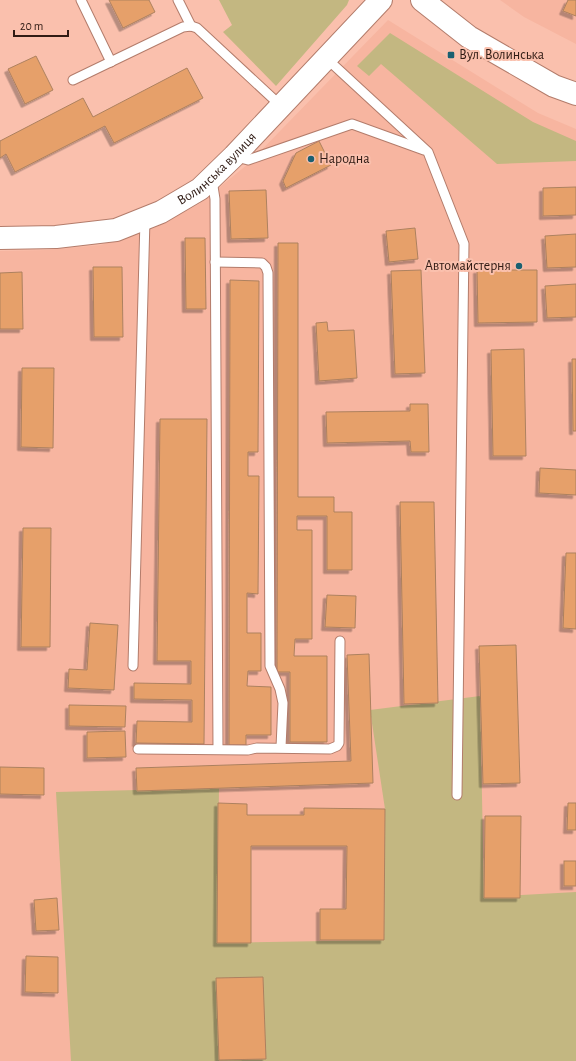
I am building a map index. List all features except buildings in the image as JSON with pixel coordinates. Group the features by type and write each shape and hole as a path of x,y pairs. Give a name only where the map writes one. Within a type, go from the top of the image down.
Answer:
{"street":[{"name":"Волинська вулиця","path":"0,238 56,238 116,230 161,212 200,190 381,0"},
{"path":"422,0 469,37 554,86 576,94"}],"lane":[{"path":"81,0 111,62"},
{"path":"178,0 191,26"},
{"path":"73,80 184,27 191,26 197,28 281,106"},
{"path":"326,57 428,152 464,244 457,795"},
{"path":"234,156 248,160 352,124 428,152"},
{"path":"211,178 215,199 218,749"},
{"path":"133,666 145,219"},
{"path":"215,262 262,263 268,272 270,666 280,689 282,703 281,747"},
{"path":"138,749 248,750 281,747 330,749 337,746 339,743 340,641"}],"shaded area":[{"path":"219,0 349,0 347,5 276,86 223,32 232,25"},
{"path":"500,0 576,0 576,44 524,17"},
{"path":"388,20 538,113 576,129 576,1061 0,1061 0,251 47,250 101,245 154,228 199,204 248,164"},
{"path":"390,33 533,122 576,141 576,161 497,164 381,64 369,76 357,66"},
{"path":"480,696 484,897 576,892 576,1061 71,1061 56,792 219,788 217,943 384,940 385,809 370,710"}],"place":[{"name":"Вул. Волинська","path":"451,55"},
{"name":"Народна","path":"311,159"},
{"name":"Автомайстерня","path":"519,266"}]}
